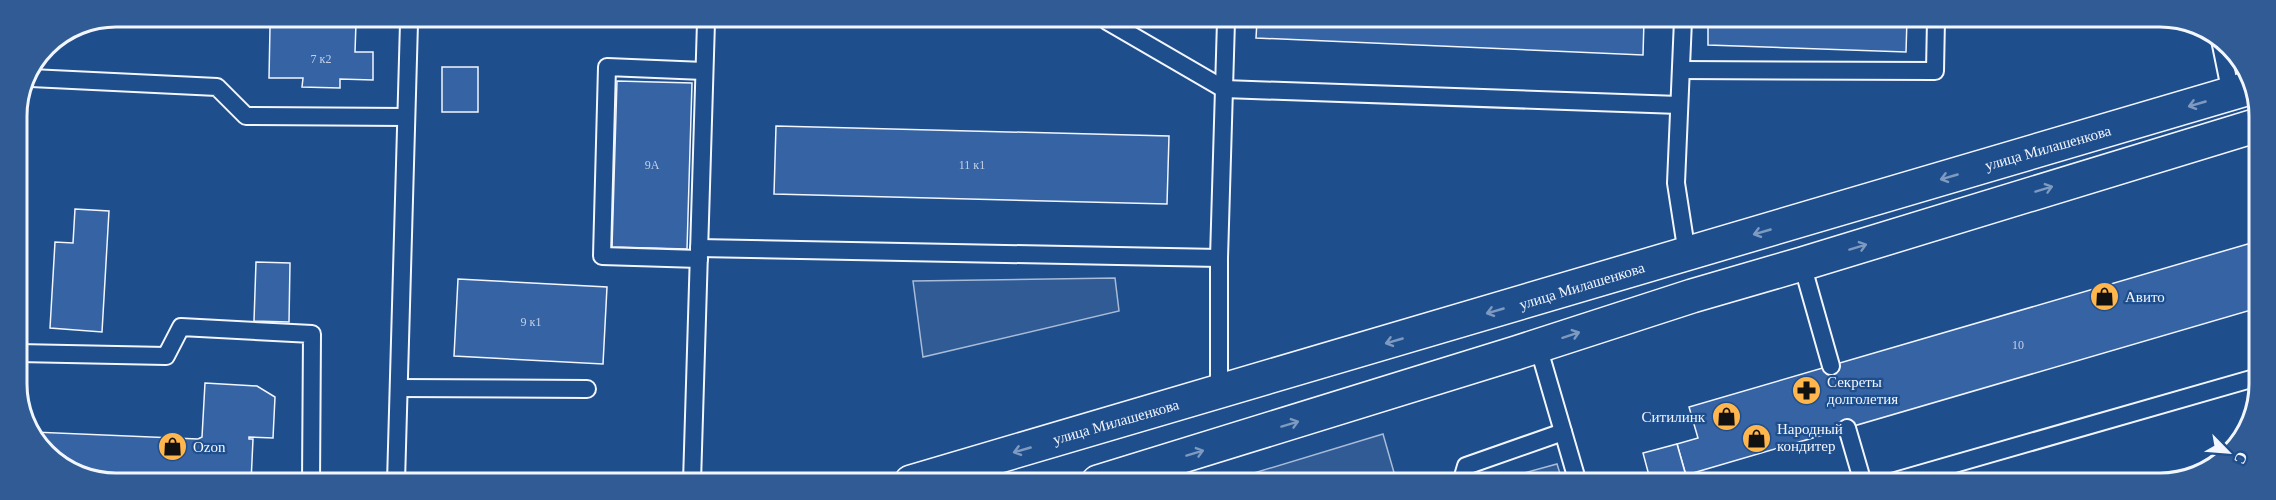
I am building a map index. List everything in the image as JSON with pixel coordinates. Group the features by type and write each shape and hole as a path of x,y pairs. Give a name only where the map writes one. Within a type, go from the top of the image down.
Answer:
{"main road":[{"name":"улица Милашенкова","path":"942,473 2242,90"},
{"path":"1127,473 1692,296 2249,128"}],"lane":[{"path":"396,473 409,27"},
{"path":"692,473 706,27"},
{"path":"1117,27 1224,89 1679,105"},
{"path":"1219,392 1226,27"},
{"path":"1683,27 1676,183 1687,254"},
{"path":"1680,70 1935,70 1936,27"},
{"path":"2229,61 2242,90"},
{"path":"704,71 607,68 602,256 699,253 1220,258"},
{"path":"36,78 218,87 246,116 406,117"},
{"path":"1802,264 1831,366"},
{"path":"27,353 166,356 181,327 312,334 311,473"},
{"path":"1538,345 1575,473"},
{"path":"1923,473 2249,380"},
{"path":"399,388 587,389"},
{"path":"1847,428 1860,473"},
{"path":"1464,473 1466,466 1563,432"}],"shaded area":[{"path":"1115,278 1119,311 923,357 913,281"},
{"path":"1383,434 1394,473 1254,473"},
{"path":"1557,464 1560,473 1524,473"}],"building":[{"path":"270,27 356,27 355,52 373,52 373,80 340,79 340,88 302,87 303,78 269,78"},
{"path":"1257,27 1644,27 1643,55 1256,38"},
{"path":"1708,27 1907,27 1906,52 1708,45"},
{"path":"442,67 478,67 478,112 442,112"},
{"path":"617,81 692,83 687,249 612,247"},
{"path":"776,126 1169,136 1167,204 774,194"},
{"path":"75,209 109,211 102,332 50,328 55,242 73,243"},
{"path":"2249,244 2249,311 1693,473 1685,473 1677,444 1698,438 1689,407"},
{"path":"256,262 290,263 289,322 254,321"},
{"path":"458,279 607,287 603,364 454,356"},
{"path":"205,383 257,386 275,397 273,438 249,437 253,439 251,473 99,471 82,466 62,455 42,432 198,439 202,437"},
{"path":"1677,444 1685,473 1648,473 1643,453"}],"place":[{"name":"Авито","path":"2104,297"},
{"name":"Секреты долголетия","path":"1806,391"},
{"name":"Ситилинк","path":"1726,417"},
{"name":"Народный кондитер","path":"1756,438"},
{"name":"Ozon","path":"172,447"}]}
